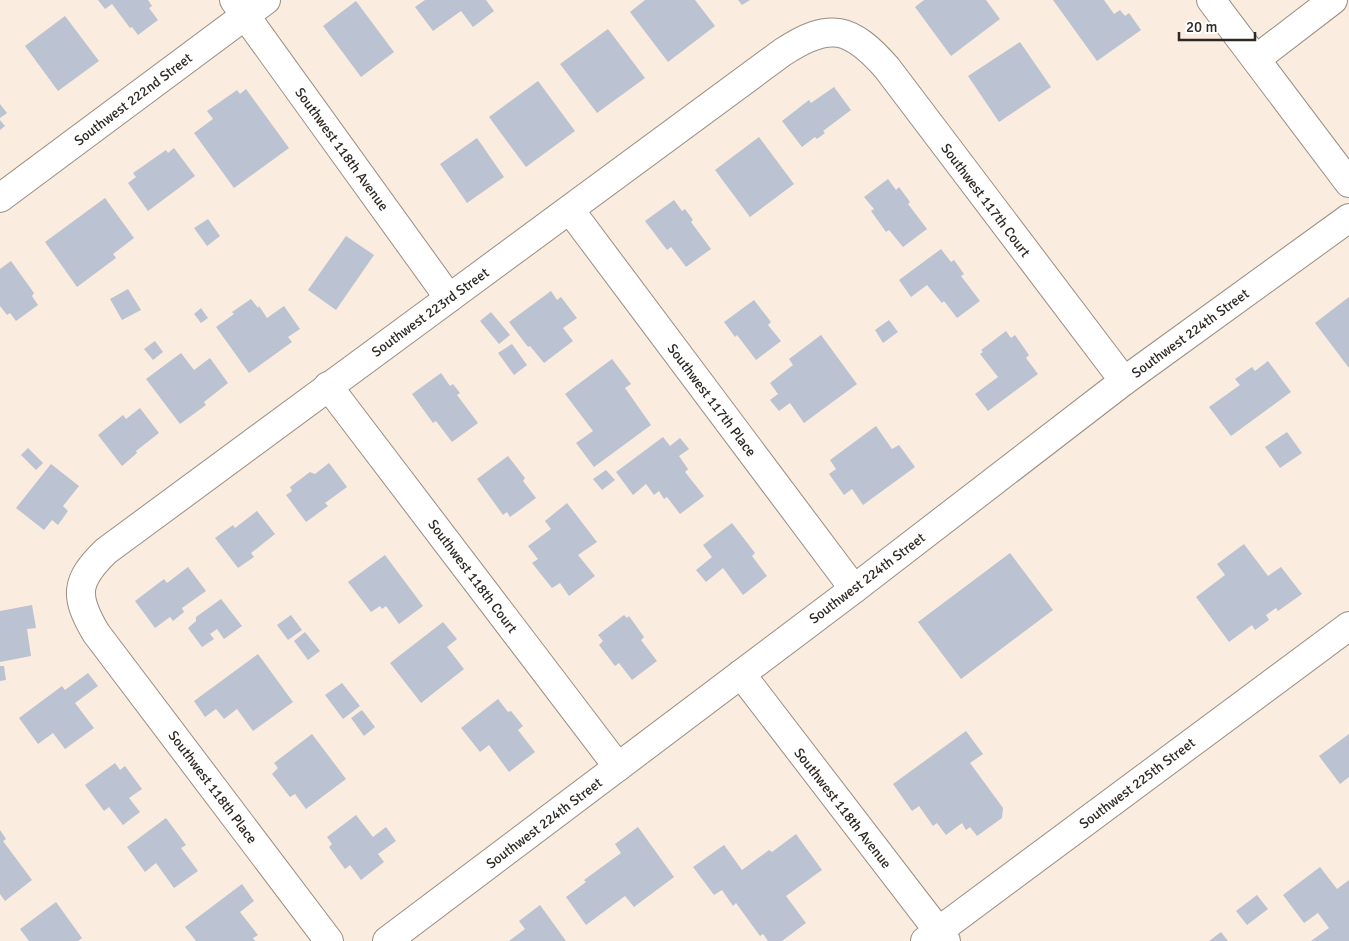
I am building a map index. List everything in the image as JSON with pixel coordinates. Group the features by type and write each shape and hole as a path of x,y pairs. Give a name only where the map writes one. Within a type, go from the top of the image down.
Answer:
{"street":[{"path":"1210,0 1349,183"},
{"path":"1256,59 1333,0"},
{"name":"Southwest 222nd Street","path":"0,198 248,5"},
{"name":"Southwest 118th Avenue","path":"248,5 449,298"},
{"name":"Southwest 223rd Street","path":"96,633 81,604 80,594 83,581 89,569 106,551 782,52 808,38 823,33 838,32"},
{"name":"Southwest 117th Court","path":"838,32 850,35 864,45 887,68 1124,381"},
{"name":"Southwest 117th Place","path":"570,210 854,589"},
{"name":"Southwest 224th Street","path":"387,941 854,589 1124,381 1349,218"},
{"name":"Southwest 118th Court","path":"328,386 618,767"},
{"name":"Southwest 225th Street","path":"937,938 1349,626"},
{"name":"Southwest 118th Place","path":"96,633 329,941"},
{"name":"Southwest 118th Avenue","path":"741,674 937,938"}],"building":[{"path":"98,0 148,0 152,6 149,8 158,20 138,35 132,27 130,28 112,4 105,9"},
{"path":"425,0 486,0 494,11 473,27 461,11 433,31 415,7"},
{"path":"645,0 695,0 715,26 668,62 630,12"},
{"path":"738,0 750,0 742,5"},
{"path":"924,0 986,0 1000,19 951,56 915,7"},
{"path":"1053,0 1104,0 1114,14 1120,10 1125,16 1129,13 1141,30 1097,61"},
{"path":"356,1 394,52 361,77 323,26"},
{"path":"65,16 99,61 58,91 25,46"},
{"path":"608,29 645,78 597,113 560,64"},
{"path":"1020,42 1051,87 999,122 968,76"},
{"path":"538,81 575,131 526,167 489,117"},
{"path":"834,87 851,110 823,131 825,133 817,139 815,137 802,147 782,121 809,100 811,103"},
{"path":"246,89 289,148 234,188 194,133 213,119 207,111 237,90 240,94"},
{"path":"0,104 7,113 0,118"},
{"path":"0,120 5,126 0,130"},
{"path":"759,137 794,184 750,217 715,170"},
{"path":"477,138 504,177 467,203 440,164"},
{"path":"174,148 195,176 148,211 128,183 136,177 133,173 166,150 168,153"},
{"path":"888,179 896,190 899,187 910,202 908,204 927,229 903,247 889,230 886,232 871,211 874,209 864,197"},
{"path":"105,198 134,238 113,254 116,258 77,287 45,242"},
{"path":"674,200 682,211 685,209 693,220 691,222 711,249 686,267 671,247 667,250 645,221"},
{"path":"208,219 220,236 207,246 194,228"},
{"path":"346,236 374,255 336,310 308,290"},
{"path":"941,249 951,262 954,260 964,274 961,276 980,301 957,318 944,301 942,303 927,285 911,297 899,280"},
{"path":"11,261 34,293 32,296 38,305 16,321 10,313 7,315 0,306 0,269"},
{"path":"128,289 141,310 122,320 110,299"},
{"path":"551,291 557,300 561,297 577,318 563,328 573,341 544,363 530,346 528,347 509,322"},
{"path":"1349,297 1349,368 1315,323"},
{"path":"251,299 258,308 259,306 267,318 284,306 300,329 288,337 292,342 249,373 216,327 234,314 232,312"},
{"path":"754,300 771,322 768,325 781,341 756,360 737,335 735,337 724,322"},
{"path":"201,308 208,318 201,323 194,314"},
{"path":"491,312 510,335 499,344 480,321"},
{"path":"889,320 898,332 883,343 875,330"},
{"path":"1006,331 1011,338 1015,335 1029,355 1026,358 1038,374 988,411 975,394 998,377 980,354 983,352 981,350"},
{"path":"821,335 857,384 804,423 790,403 779,411 770,400 778,394 770,383 793,365 789,359"},
{"path":"155,341 163,352 153,360 144,349"},
{"path":"512,344 527,365 514,375 498,353"},
{"path":"181,353 194,370 210,358 228,383 204,402 206,405 180,424 146,379"},
{"path":"612,359 631,384 625,388 651,425 594,467 576,443 593,431 565,394"},
{"path":"1268,361 1291,392 1231,436 1209,407 1240,385 1235,379 1252,367 1255,371"},
{"path":"441,373 450,386 453,384 460,393 457,395 478,423 452,442 436,421 433,423 412,394"},
{"path":"140,408 159,433 136,451 137,453 122,466 98,435 123,415 126,419"},
{"path":"876,426 892,449 899,445 915,467 863,505 852,489 844,495 829,474 836,469 830,460"},
{"path":"1287,432 1302,453 1280,468 1265,447"},
{"path":"663,437 670,446 680,438 689,449 679,456 688,469 685,472 704,496 680,514 667,497 664,499 659,491 654,495 646,484 633,495 616,472"},
{"path":"28,448 43,463 36,470 21,455"},
{"path":"508,456 525,478 523,481 536,498 510,517 507,512 503,515 477,479"},
{"path":"329,463 347,487 325,503 328,506 306,522 286,495 292,491 290,487 310,472 315,474"},
{"path":"51,464 79,486 63,506 68,511 58,525 52,520 44,530 16,508"},
{"path":"606,470 615,480 602,490 593,479"},
{"path":"567,503 597,542 578,555 595,576 569,596 560,583 552,588 532,563 538,559 528,546 551,529 545,521"},
{"path":"257,511 275,534 251,553 254,557 238,568 215,538 233,525 235,528"},
{"path":"732,523 755,553 752,556 767,576 743,595 723,568 706,582 696,570 712,557 703,545"},
{"path":"1244,544 1268,576 1281,567 1302,594 1278,611 1276,608 1266,615 1269,620 1255,630 1252,625 1229,642 1196,597 1225,575 1217,564"},
{"path":"1010,553 1053,610 961,679 918,622"},
{"path":"385,555 423,606 399,624 386,606 382,609 380,606 371,612 348,582"},
{"path":"188,567 206,591 182,608 184,612 173,621 170,617 155,628 135,601 164,579 167,583"},
{"path":"221,599 242,626 224,639 217,629 210,634 214,639 202,647 188,628 196,621 196,617"},
{"path":"32,605 36,628 27,629 31,656 0,662 0,611"},
{"path":"291,615 302,630 288,640 277,625"},
{"path":"624,615 627,618 629,616 644,637 641,640 657,661 632,680 619,663 615,666 599,645 603,641 598,635"},
{"path":"443,622 457,639 447,647 464,669 421,703 390,663"},
{"path":"305,632 320,651 308,660 294,641"},
{"path":"258,654 293,702 253,731 237,709 224,719 216,709 205,717 194,701"},
{"path":"0,666 4,666 6,680 0,681"},
{"path":"88,673 98,686 75,703 94,728 65,749 53,733 38,744 19,718 62,686 65,690"},
{"path":"342,683 360,706 343,719 325,695"},
{"path":"498,699 523,726 518,730 535,752 509,772 489,745 480,752 461,728"},
{"path":"362,710 375,727 364,736 351,718"},
{"path":"966,731 983,754 970,763 1003,808 1002,818 977,836 970,827 966,830 962,823 946,835 937,823 933,826 919,806 912,811 893,784"},
{"path":"312,734 346,779 306,809 295,794 290,797 272,774 278,768 274,763"},
{"path":"1349,734 1349,777 1340,784 1319,756"},
{"path":"115,763 120,770 125,766 142,789 129,798 140,812 123,825 109,807 104,811 85,785"},
{"path":"356,815 373,837 386,827 396,841 378,854 384,862 361,880 350,865 345,869 329,847 332,844 327,837"},
{"path":"166,818 186,845 181,848 198,871 174,888 156,863 145,872 127,847"},
{"path":"638,827 674,877 634,907 625,896 586,925 566,897 586,882 584,880 621,853 615,844"},
{"path":"0,830 6,839 3,841 32,880 5,901 0,894"},
{"path":"796,834 822,870 786,896 806,923 782,941 768,941 763,934 760,936 736,903 733,906 722,890 714,895 693,867 724,845 742,870 769,850 772,852"},
{"path":"1320,867 1337,889 1349,880 1349,941 1311,941 1329,928 1318,913 1304,923 1283,895"},
{"path":"242,884 254,901 240,912 258,935 253,938 255,941 196,941 185,927"},
{"path":"1257,895 1268,909 1247,925 1236,911"},
{"path":"56,902 82,938 78,941 29,941 20,929"},
{"path":"540,905 566,941 509,941 525,929 519,921"},
{"path":"1221,932 1228,941 1209,941"}]}
